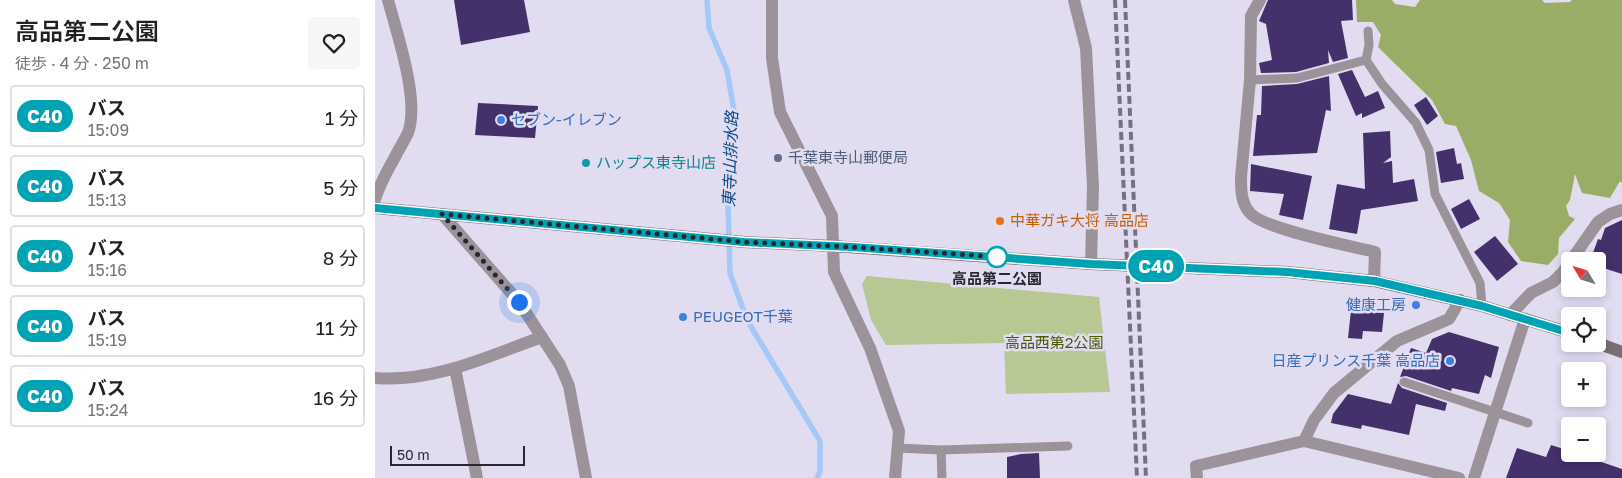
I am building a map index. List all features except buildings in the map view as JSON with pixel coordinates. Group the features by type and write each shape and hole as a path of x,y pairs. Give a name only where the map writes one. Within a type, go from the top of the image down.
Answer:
{"street":[{"path":"375,199 382,180 407,133 411,118 410,94 403,56 388,0"},
{"path":"771,0 771,58 780,112 832,216 834,272 870,348 899,431 895,478"},
{"path":"1074,0 1086,48 1093,187 1091,264"},
{"path":"1251,0 1250,80 1241,177 1244,205 1251,215 1271,226 1375,252 1375,281"},
{"path":"1251,16 1260,0"},
{"path":"375,208 744,242 833,246 1091,264 1287,272 1375,281 1460,300 1561,330"},
{"path":"1510,314 1531,293 1553,282 1563,272 1598,222 1610,214 1622,210"},
{"path":"442,214 519,302 560,365 569,386 587,478"},
{"path":"1304,442 1314,420 1334,393 1397,341 1449,318 1460,300"},
{"path":"1474,478 1525,319"},
{"path":"375,378 409,377 445,372 542,337"},
{"path":"1606,346 1622,352"},
{"path":"455,368 477,478"},
{"path":"1197,478 1196,466 1304,442 1459,478"}],"lane":[{"path":"1368,31 1369,44 1366,60 1382,84 1416,123 1429,150 1435,194 1480,283 1482,306"},
{"path":"1250,80 1297,78 1366,60"},
{"path":"1405,382 1527,423"},
{"path":"897,448 941,450 1068,446"},
{"path":"941,450 942,478"}],"green space":[{"path":"1356,0 1392,0 1395,4 1415,7 1420,0 1542,0 1545,3 1570,2 1572,0 1622,0 1622,183 1620,181 1610,198 1582,193 1575,174 1570,200 1566,206 1569,216 1575,219 1559,238 1558,254 1548,265 1521,261 1508,242 1510,220 1499,203 1479,191 1471,160 1456,126 1445,124 1432,100 1378,47 1381,35 1373,22 1357,22"},
{"name":"高品西第2公園","path":"867,276 1099,297 1110,392 1006,394 1004,343 886,345 871,320 862,284"}],"waterway":[{"name":"東寺山排水路","path":"707,0 709,28 727,70 734,111 727,167 730,273 747,320 820,441 820,471 817,478"}],"railway":[{"path":"1115,0 1137,478"},
{"path":"1125,0 1146,478"}],"bus line":[{"name":"C40","path":"375,208 744,242 852,247 1091,264 1287,272 1375,281 1460,300 1561,329"}],"place":[{"name":"セブン-イレブン","path":"501,120"},
{"name":"千葉東寺山郵便局","path":"778,158"},
{"name":"ハップス東寺山店","path":"586,163"},
{"name":"中華ガキ大将 高品店","path":"1000,221"},
{"name":"高品第二公園","path":"997,257"},
{"name":"健康工房","path":"1416,305"},
{"name":"PEUGEOT千葉","path":"683,317"},
{"name":"日産プリンス千葉 高品店","path":"1450,361"}],"route":[{"path":"519,302 442,214 744,242 999,257 997,257"}]}
